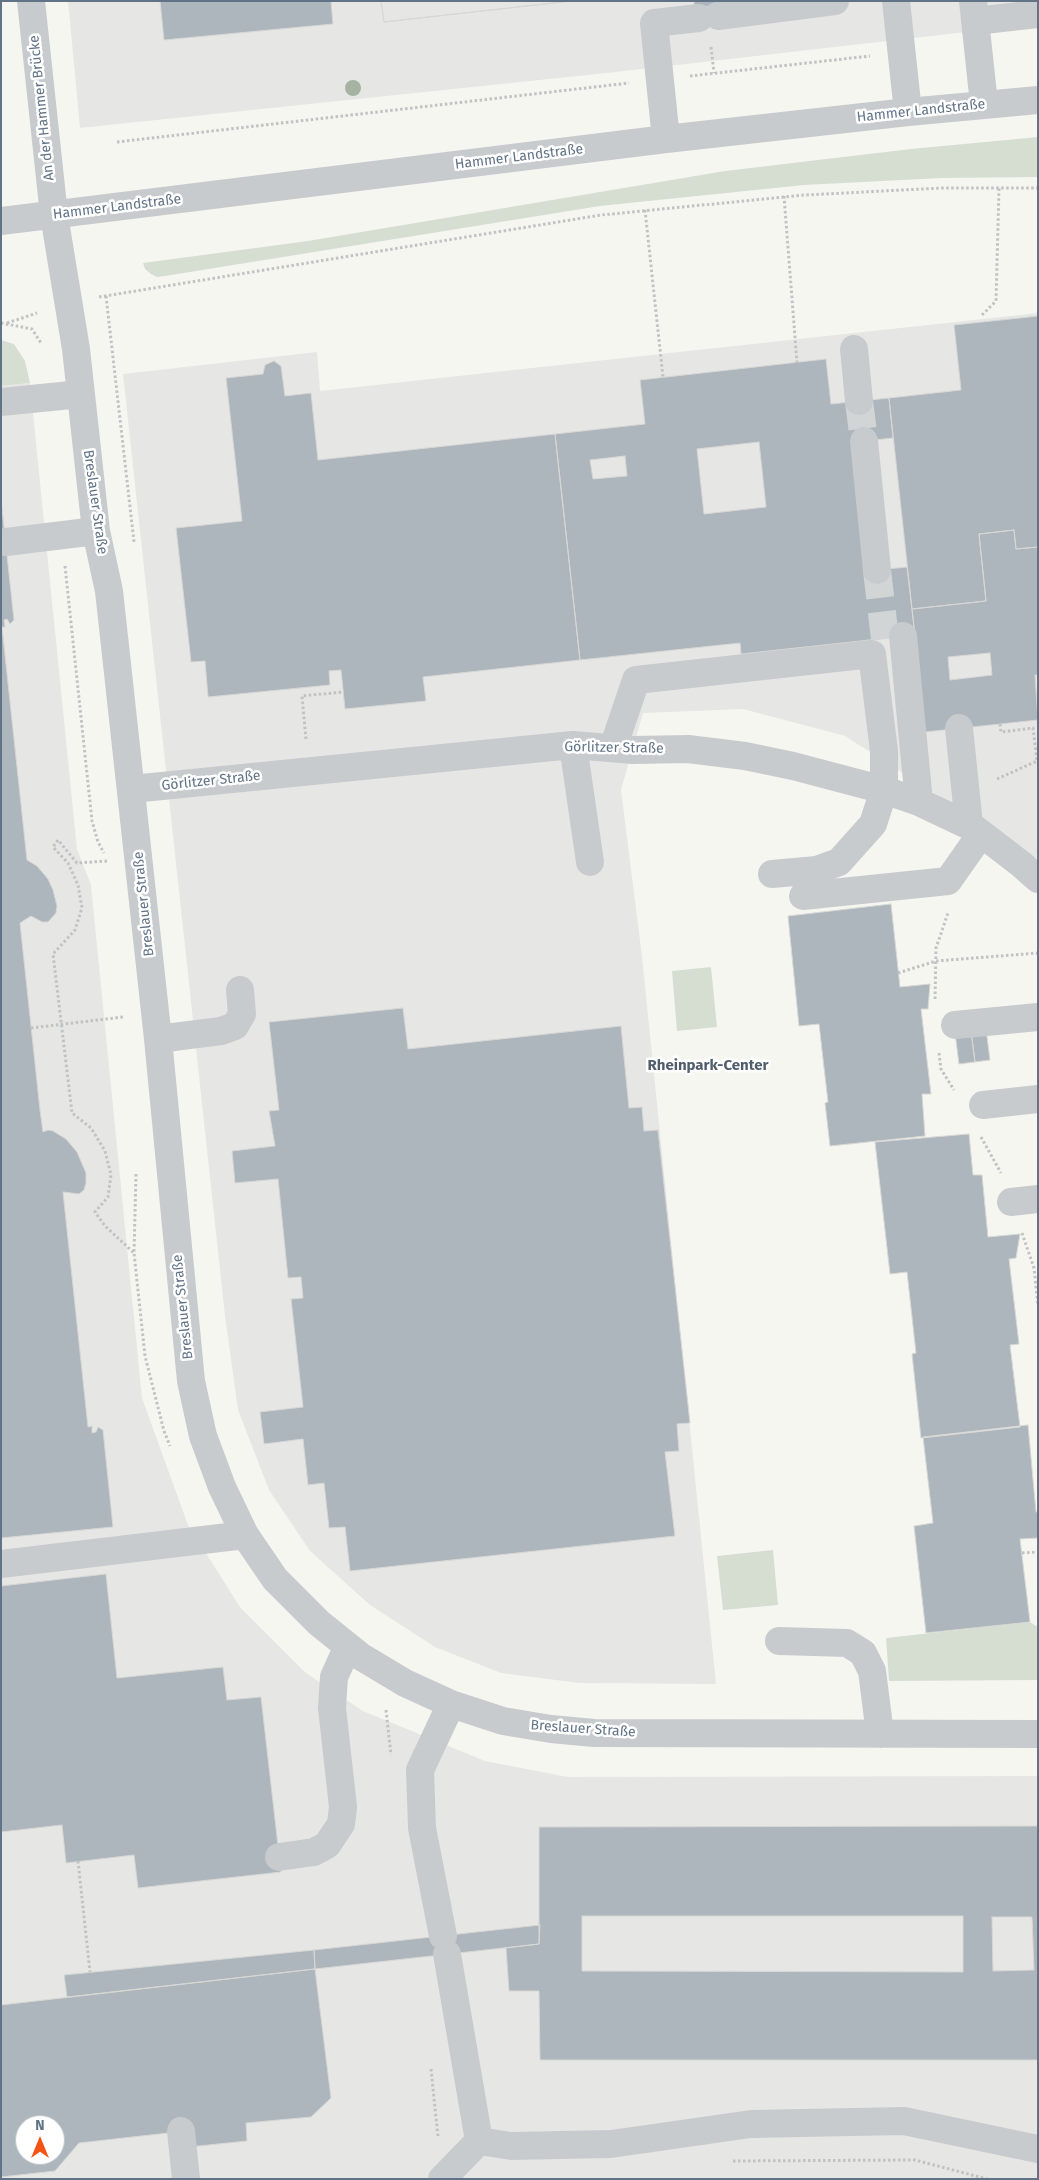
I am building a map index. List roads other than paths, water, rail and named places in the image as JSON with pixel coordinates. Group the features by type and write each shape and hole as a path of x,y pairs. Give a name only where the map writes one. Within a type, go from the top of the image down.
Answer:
{"street":[{"name":"An der Hammer Brücke","path":"31,1 54,215"},
{"path":"666,140 654,23 834,1"},
{"path":"896,1 908,112"},
{"path":"984,104 974,11 1038,14"},
{"name":"Hammer Landstraße","path":"1,221 666,140 908,112 1038,100"},
{"name":"Breslauer Straße","path":"54,215 81,394 96,531 109,591 158,1039 191,1381 203,1436 222,1488 245,1536 275,1579 319,1623 348,1646 405,1682 451,1704 503,1721 551,1729 594,1733 1038,1734"},
{"path":"854,349 860,401"},
{"path":"1,402 81,394"},
{"path":"864,441 877,570"},
{"path":"6,542 96,531"},
{"path":"613,748 636,680 887,643"},
{"path":"772,874 818,870 839,862 873,824 884,790 887,643"},
{"path":"887,643 919,802"},
{"path":"803,896 948,880 975,830 966,794 959,728"},
{"path":"574,745 590,862"},
{"name":"Görlitzer Straße","path":"132,789 574,745 613,748 688,749 745,756 793,766 884,790 919,802 975,830 1021,864 1038,880"},
{"path":"158,1039 221,1031 235,1026 242,1014 240,990"},
{"path":"955,1025 1038,1017"},
{"path":"983,1106 1038,1099"},
{"path":"1011,1202 1038,1199"},
{"path":"1,1564 245,1536"},
{"path":"779,1641 847,1643 863,1653 872,1671 880,1734"},
{"path":"279,1856 314,1852 326,1845 341,1824 343,1807 332,1708 334,1677 348,1646"},
{"path":"451,1704 420,1770 422,1828 445,1945 479,2141"},
{"path":"479,2141 510,2146 611,2144 751,2124 904,2121 1038,2149"},
{"path":"181,2131 186,2179"},
{"path":"442,2179 479,2141"}],"tunnel":[{"path":"859,401 864,441"},
{"path":"877,570 885,639"}],"district":[{"name":"Rheinpark-Center","path":"708,1066"}]}
